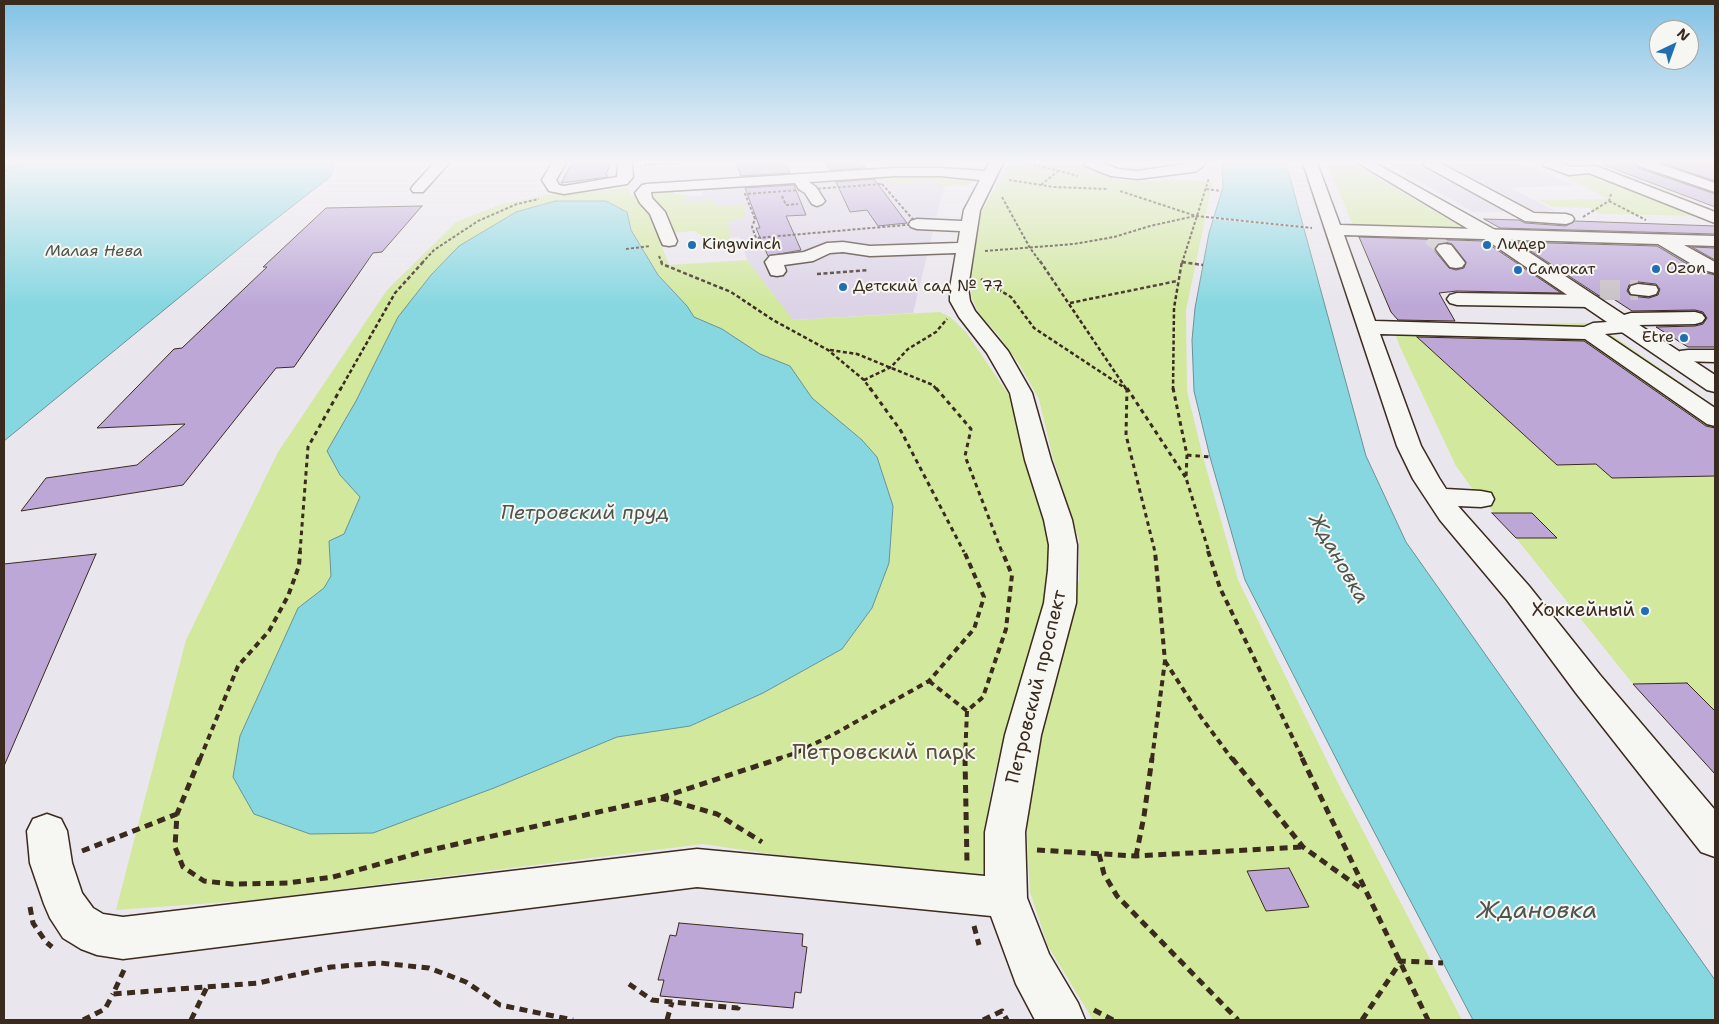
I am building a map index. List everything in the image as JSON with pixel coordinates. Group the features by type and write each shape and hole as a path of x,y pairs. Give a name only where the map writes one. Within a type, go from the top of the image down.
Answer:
{"street":[{"path":"655,211 663,239"},
{"name":"Петровский проспект","path":"974,211 972,250 959,288 960,301 966,313 997,351 1021,393 1038,460 1058,520 1063,545 1060,603 1023,735 1012,784 1005,832 987,896 1032,968 1073,1013"},
{"path":"1322,211 1326,229 1367,327 1409,446 1426,479 1450,514 1518,593 1588,684 1715,838"},
{"path":"1453,211 1497,235"},
{"path":"1457,211 1592,294 1715,386"},
{"path":"1518,211 1531,218 1579,219"},
{"path":"1693,211 1715,220"},
{"path":"1646,220 1715,220"},
{"path":"917,224 972,250"},
{"path":"1326,229 1427,235 1715,241"},
{"path":"1661,239 1706,265 1715,268"},
{"path":"777,271 774,262 776,260 814,255 827,248 844,247 908,254 972,250"},
{"path":"1456,300 1592,294"},
{"path":"1590,332 1593,329 1630,323 1695,318"},
{"path":"1630,323 1715,373"},
{"path":"1367,327 1418,330 1590,332 1715,419"},
{"path":"1688,356 1715,356"},
{"path":"1438,497 1481,499"},
{"path":"49,847 64,904 78,923 97,934 123,938 697,868 987,896"}],"path":[{"path":"501,211 478,221 434,250 395,293 308,447 299,566 288,596 269,631 238,666 177,814 175,848 183,868 204,881 232,884 270,883 334,877 422,852 660,798 796,753 929,681 974,628 984,597 956,533 906,440 864,380 828,350 773,320 731,292 662,264 663,239 626,249"},
{"path":"1010,211 1030,248 1070,303 1186,478 1220,588 1428,1020"},
{"path":"1180,211 1203,217 1326,229"},
{"path":"1186,478 1187,455 1173,388 1174,308 1177,280 1198,211"},
{"path":"1579,219 1593,211"},
{"path":"1628,211 1646,220"},
{"path":"972,250 1074,244 1114,237 1150,226 1196,216"},
{"path":"972,250 1034,328 1128,389"},
{"path":"1182,262 1203,265"},
{"path":"777,271 779,277 876,269"},
{"path":"1070,303 1177,280"},
{"path":"864,380 891,367 908,349 936,332 952,313"},
{"path":"828,350 856,354 933,385 971,428 965,456 982,504 1012,575 1006,629 983,697 967,711 964,733 987,896 979,945"},
{"path":"1128,389 1126,435 1154,544 1164,661 1144,816 1136,856"},
{"path":"1187,455 1210,457"},
{"path":"1164,661 1247,779 1303,848 1364,890"},
{"path":"929,681 967,711"},
{"path":"660,798 718,814 784,856 787,877"},
{"path":"49,847 177,814"},
{"path":"1099,854 1104,874 1118,896 1238,1020"},
{"path":"1401,961 1443,963"},
{"path":"1362,1020 1401,961"},
{"path":"113,994 258,983 332,967 380,963 429,968 466,982 500,1005 573,1020"},
{"path":"83,1020 105,1009 126,967"},
{"path":"629,984 652,1000 738,1008 740,1003"},
{"path":"191,1020 207,987"},
{"path":"667,1020 672,1002"},
{"path":"983,1020 1002,1011 1007,1020"},
{"path":"1073,1013 1113,1020"}],"shaded area":[{"path":"689,211 938,211 913,313 792,320 747,260 740,237 713,239"},
{"path":"1471,211 1556,211 1473,212"}],"green space":[{"name":"Петровский парк","path":"484,211 520,211 459,246 431,275 398,317 356,401 340,475 361,497 344,534 329,541 331,576 324,588 298,608 240,736 494,788 617,737 690,726 763,693 842,649 872,608 889,563 893,506 877,457 862,440 812,398 790,366 760,354 722,329 694,317 687,306 658,275 631,230 627,212 625,211 745,211 744,218 728,222 731,233 729,240 718,241 700,235 695,231 657,234 669,265 747,260 793,320 940,312 950,317 966,332 1010,397 1026,462 1048,531 1053,566 1045,602 993,780 986,823 983,875 784,856 703,844 255,900 116,910 186,640 278,452 387,290 456,222"},
{"name":"Петровский парк","path":"982,211 1207,211 1186,310 1187,391 1203,457 1238,580 1339,785 1462,1020 1093,1020 1048,946 1030,892 1025,804 1034,737 1079,580 1079,540 1053,458 1039,399 1019,364 999,336 978,312 971,295 971,267 977,219"},
{"path":"1347,211 1434,211 1465,229 1353,225"},
{"path":"1594,211 1688,211 1701,216 1600,214"},
{"name":"Хоккейный","path":"1594,323 1715,406 1715,774 1633,684 1516,538 1471,487 1456,466 1400,347 1392,325"}],"water":[{"name":"Малая Нева","path":"4,211 286,211 258,233 4,441"},
{"name":"Ждановка","path":"1216,211 1299,211 1366,456 1406,542 1715,980 1715,1020 1473,1020 1349,784 1245,580 1210,457 1194,391 1192,340 1195,308 1209,233"},
{"name":"Петровский пруд","path":"516,212 627,212 631,230 658,275 687,306 694,317 722,329 760,354 790,366 812,398 862,440 877,457 893,506 889,563 872,608 842,649 763,693 690,726 617,737 494,788 373,833 310,834 254,814 233,777 240,736 298,608 324,588 331,576 329,541 344,534 360,497 340,475 327,451 356,401 398,317 431,275 459,246"}],"pier":[{"path":"1211,217 1305,226 1305,228 1211,219"}],"building":[{"path":"323,211 418,211 382,252 373,253 294,367 276,368 183,485 21,511 46,478 137,465 185,424 97,428 174,349 182,348 267,267 263,267"},
{"path":"754,211 804,211 806,215 786,216 801,250 768,256 756,228 760,228"},
{"path":"868,211 898,211 907,223 878,226"},
{"path":"1484,219 1519,220 1525,223 1566,226 1575,221 1715,226 1715,234 1500,228"},
{"path":"1359,237 1484,241 1561,293 1457,291 1439,293 1455,321 1398,320 1391,312","holes":["1445,242 1452,244 1466,262 1464,268 1456,270 1449,268 1434,250 1438,244"]},
{"path":"1517,242 1657,246 1699,271 1715,275 1715,347 1688,347 1656,327 1703,324 1707,318 1703,312 1695,310 1632,311 1612,298 1601,297","holes":["1638,282 1656,284 1660,289 1658,295 1649,298 1631,296 1627,291 1629,285"]},
{"path":"1692,247 1715,248 1715,260"},
{"path":"1417,337 1584,341 1706,426 1715,428 1715,476 1612,478 1596,464 1557,465"},
{"path":"1492,513 1532,513 1557,538 1516,538"},
{"path":"96,554 4,766 4,564"},
{"path":"1687,683 1715,711 1715,774 1633,684"},
{"path":"1289,868 1309,907 1266,911 1247,871"},
{"path":"679,923 803,934 802,946 807,947 801,993 795,992 793,1008 660,996 664,980 658,980 670,935 676,936"}],"tunnel":[{"path":"1430,237 1445,249"},
{"path":"1600,290 1638,290"}],"place":[{"name":"Kingwinch","path":"692,245"},
{"name":"Лидер","path":"1487,245"},
{"name":"Ozon","path":"1656,269"},
{"name":"Самокат","path":"1518,270"},
{"name":"Детский сад № 77","path":"843,287"},
{"name":"Etre","path":"1684,338"},
{"name":"Хоккейный","path":"1645,611"}]}
